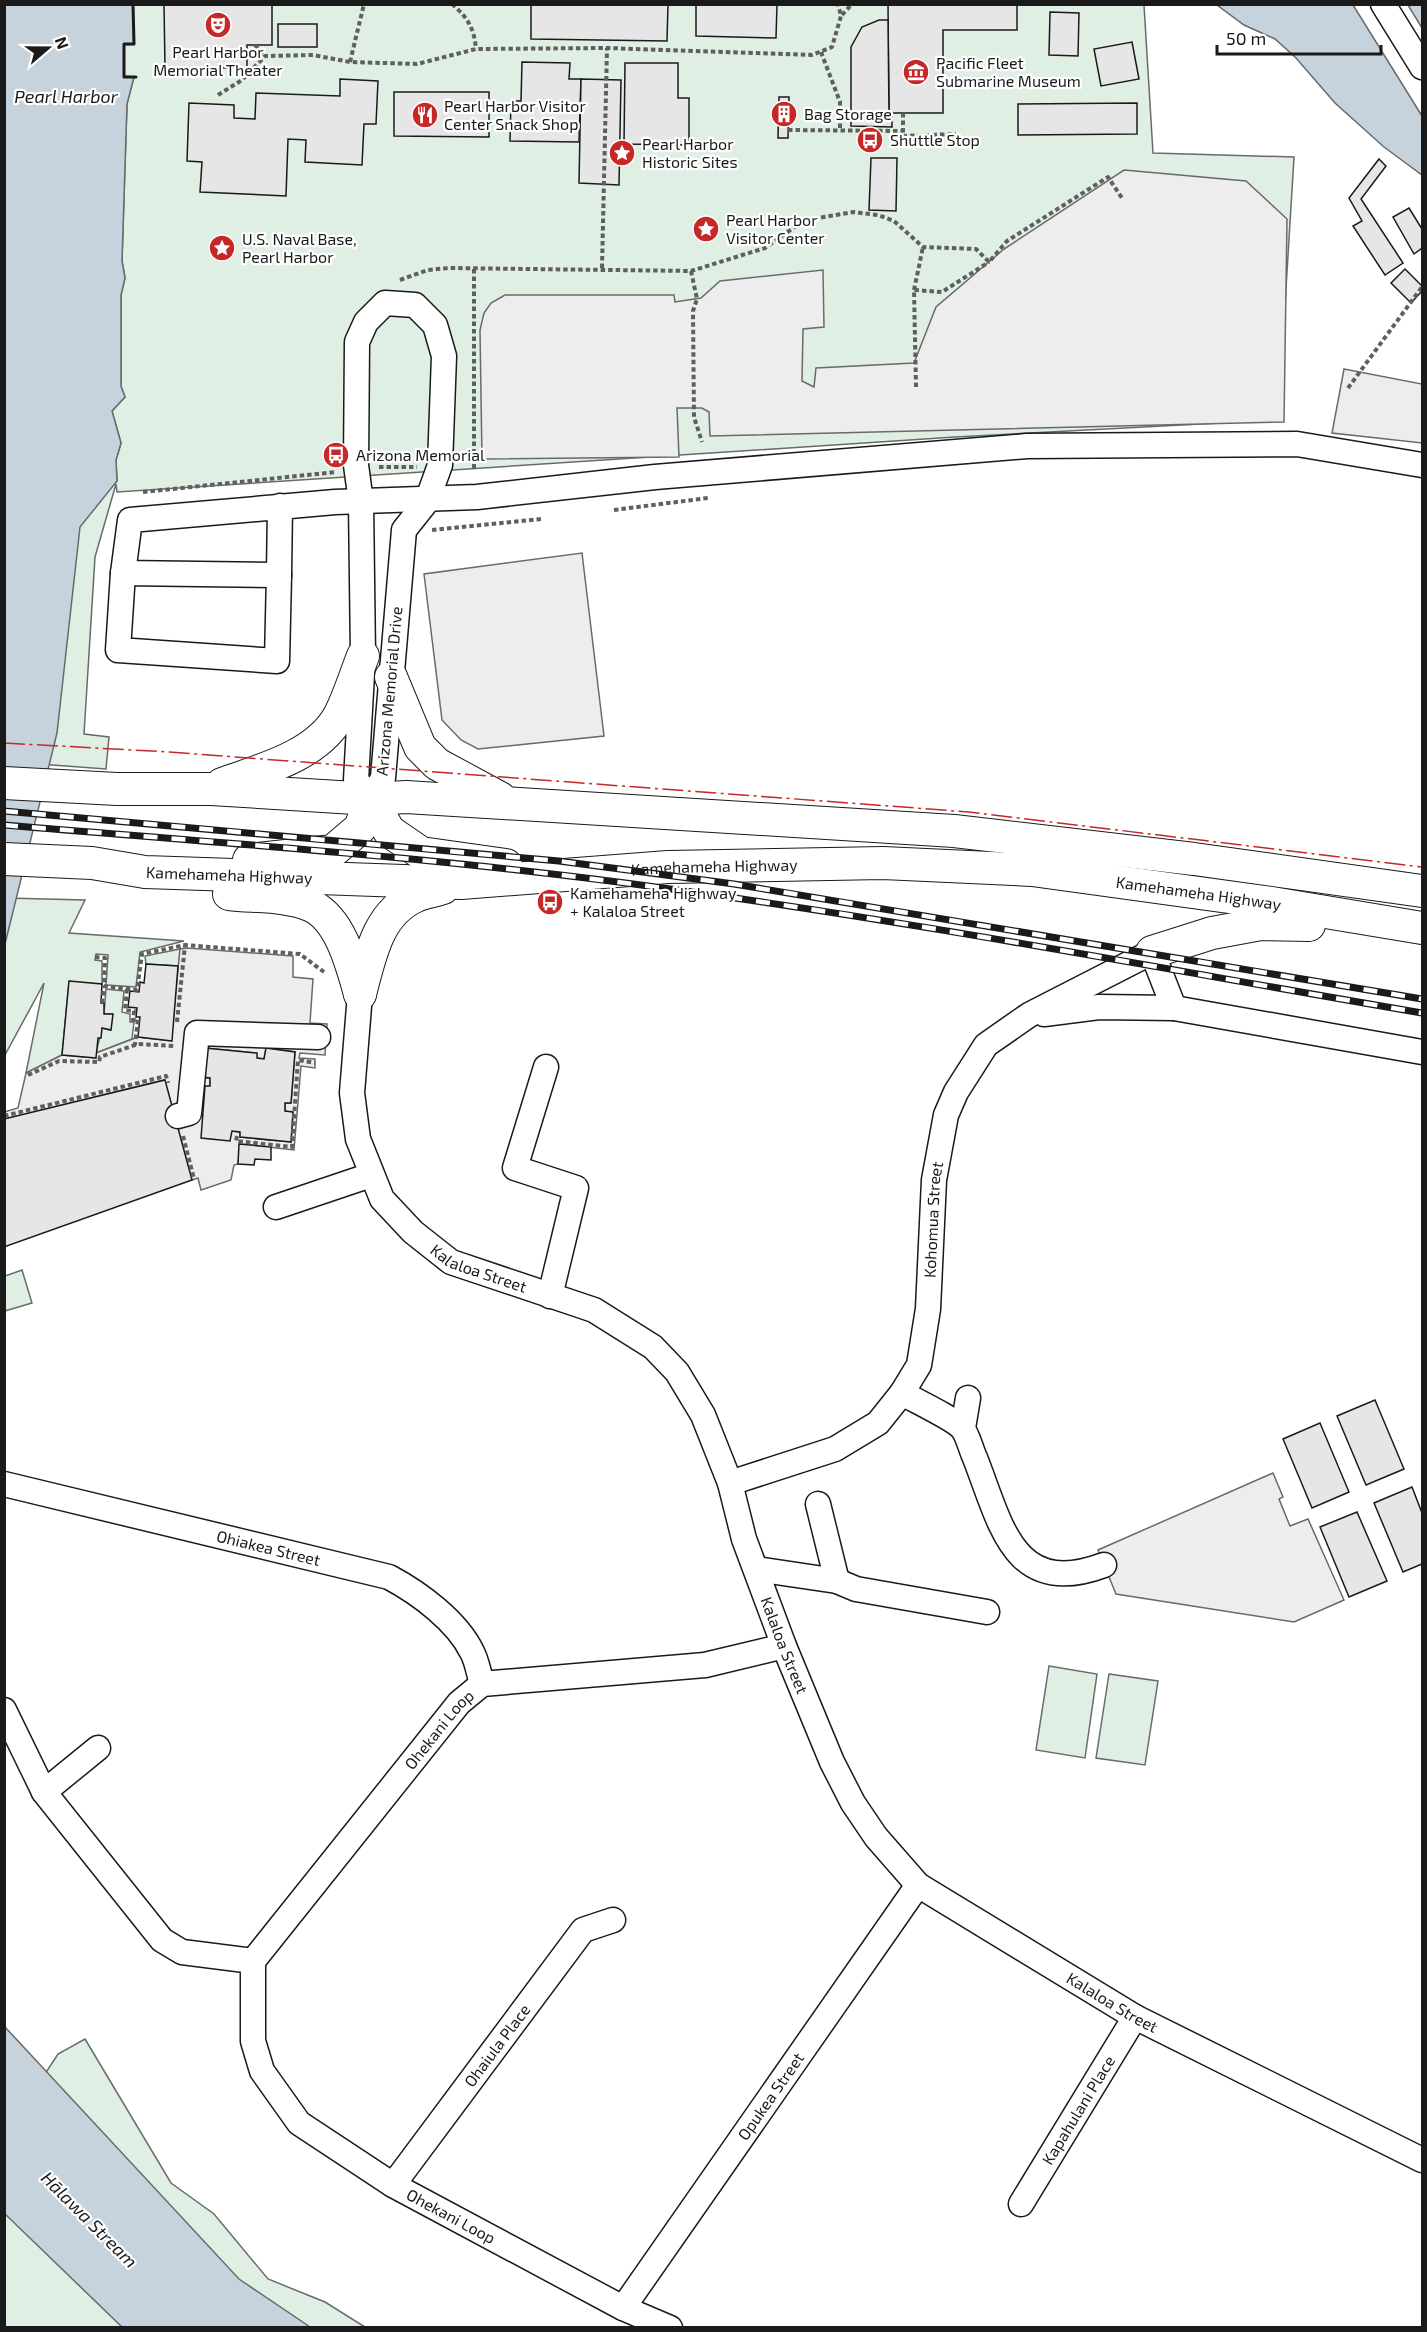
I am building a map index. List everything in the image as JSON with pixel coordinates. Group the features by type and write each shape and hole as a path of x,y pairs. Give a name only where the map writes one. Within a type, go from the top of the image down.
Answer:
{"main road":[{"path":"211,789 293,759 315,742 338,718 363,656"},
{"path":"391,677 420,747 437,764 506,802"},
{"name":"Kamehameha Highway","path":"4,783 117,789 211,789 371,799 406,797 506,802 954,831 1194,859 1422,891"},
{"path":"199,872 263,857 333,851 360,828 371,799"},
{"path":"371,799 389,831 421,853 458,860 578,873"},
{"name":"Kamehameha Highway","path":"4,859 92,863 145,872 199,872 461,883 668,867 883,863 1032,870 1372,918 1422,928"},
{"path":"145,872 206,892 282,899 313,907 334,927 360,994"},
{"path":"360,994 375,939 394,911 416,896 461,883"},
{"path":"1152,951 1212,933 1261,924 1325,926 1372,918"}],"street":[{"path":"1383,4 1422,67"},
{"name":"Arizona Memorial Drive","path":"385,303 415,305 435,325 444,356 440,465 427,501 404,530 383,778 371,799 356,780 363,656 361,502 356,465 357,342 366,322 385,303"},
{"path":"280,506 278,661 118,650 123,573 130,520 280,506 427,501 562,489 655,477 1028,446 1297,444 1422,465"},
{"path":"123,573 279,575"},
{"path":"1152,951 1174,1008"},
{"name":"Kohomua Street","path":"730,1483 835,1449 878,1423 902,1394 919,1365 928,1309 934,1180 946,1115 956,1092 986,1045 1029,1015 1152,951"},
{"name":"Kalaloa Street","path":"360,994 352,1093 358,1138 382,1199 413,1232 451,1262 594,1310 653,1347 677,1372 703,1415 730,1483 744,1539 784,1646 832,1762 853,1803 876,1837 918,1885 1135,2017 1422,2160"},
{"path":"1029,1015 1099,1007 1174,1008 1422,1052"},
{"path":"178,1116 189,1113 197,1033 318,1037"},
{"path":"546,1067 515,1168 576,1188 550,1296"},
{"path":"276,1207 371,1175"},
{"path":"902,1394 963,1428"},
{"path":"968,1398 963,1428 1008,1542 1026,1563 1052,1573 1087,1572 1104,1565"},
{"name":"Ohiakea Street","path":"4,1484 389,1577 414,1590 446,1618 472,1652 482,1683"},
{"path":"818,1504 837,1581"},
{"path":"756,1569 837,1581 856,1589 987,1612"},
{"name":"Ohekani Loop","path":"670,2328 622,2308 393,2185 299,2123 262,2071 254,2041 253,1961 459,1704 482,1683 705,1665 784,1646"},
{"path":"4,1710 44,1792 162,1940 182,1952 253,1961"},
{"path":"44,1792 98,1748"},
{"name":"Opukea Street","path":"622,2308 918,1885"},
{"name":"Ohaiula Place","path":"393,2185 583,1930 613,1920"},
{"name":"Kapahulani Place","path":"1021,2204 1135,2017"}],"path":[{"path":"350,62 366,4 389,4"},
{"path":"452,4 466,16 472,27 476,49"},
{"path":"838,4 841,16"},
{"path":"218,95 243,80 265,56 313,55 350,62 417,64 476,49 607,48 812,55 832,47 841,16 852,4"},
{"path":"255,45 265,56"},
{"path":"607,48 602,268 691,271 765,248 796,226 812,219 853,212 878,215 894,221 923,248 976,249 989,262"},
{"path":"821,52 840,102 840,130"},
{"path":"903,113 903,136 956,134"},
{"path":"788,130 903,131"},
{"path":"914,290 942,292 989,262 1007,241 1108,177 1122,198"},
{"path":"916,387 914,290 923,248"},
{"path":"474,269 474,471"},
{"path":"691,271 697,299 693,311 694,417 702,442"},
{"path":"1348,388 1422,287"},
{"path":"379,467 422,467"},
{"path":"143,492 334,474"},
{"path":"614,510 708,498"},
{"path":"428,531 542,519"},
{"path":"104,986 137,990 142,954 185,945 300,954 324,972"},
{"path":"177,1023 185,945"},
{"path":"95,957 105,958 102,1003"},
{"path":"127,989 124,1010 134,1011 133,1020 138,1019 135,1045"},
{"path":"28,1075 59,1061 99,1062 100,1057 135,1045 175,1046 176,1035"},
{"path":"237,1136 236,1141 292,1147 298,1060 315,1064"},
{"path":"4,1116 166,1077 170,1089"}],"green space":[{"name":"Pearl Harbor Visitor Center","path":"133,5 1144,5 1153,153 1294,157 1278,420 955,437 117,492 116,484 95,557 84,734 109,737 106,769 12,762 64,521 117,481 116,460 121,443 112,411 125,397 121,386 121,295 125,278 122,261 127,104 134,77 124,77 124,44 134,44"},
{"path":"5,898 85,900 69,933 184,941 140,952 136,987 106,985 108,955 96,954 95,960 102,961 102,984 69,983 62,1055 26,1073 44,983 5,1055"},
{"path":"180,949 179,966 146,964 145,956"},
{"path":"106,989 124,991 122,1012 130,1014 130,1022 134,1022 132,1039 96,1053 102,1028 110,1030 112,1014 104,1014"},
{"path":"22,1270 32,1303 5,1311 5,1276"},
{"path":"1049,1666 1097,1674 1085,1758 1036,1750"},
{"path":"1109,1674 1158,1681 1145,1765 1096,1758"},
{"path":"85,2039 171,2183 214,2214 268,2279 325,2302 365,2327 264,2327 37,2086 58,2054"},
{"path":"4,2159 170,2327 5,2327"}],"shaded area":[{"path":"1124,170 1246,181 1287,219 1284,422 710,436 709,412 702,408 677,408 679,457 482,459 480,330 484,313 491,303 505,295 674,295 675,302 701,298 720,281 823,270 824,327 803,329 802,381 814,387 816,368 914,363 936,307 1004,249"},
{"path":"1344,369 1422,384 1422,443 1332,433"},
{"path":"582,553 604,736 478,749 461,740 442,720 424,574"},
{"path":"180,949 293,956 293,977 313,979 310,1023 327,1024 325,1055 300,1053 299,1058 315,1059 315,1068 301,1066 294,1150 240,1144 238,1164 234,1165 231,1180 201,1190 198,1178 192,1180 164,1080 5,1119 4,1112 18,1108 26,1073 62,1055 95,1058 96,1053 138,1037 171,1041","holes":["205,1048 256,1053 257,1058 264,1059 266,1048 295,1052 291,1103 285,1103 285,1111 293,1113 291,1142 240,1137 240,1132 232,1131 210,1086 210,1078 202,1077"]},
{"path":"1273,1473 1283,1497 1279,1499 1290,1526 1308,1519 1344,1600 1294,1622 1116,1594 1098,1550"}],"water":[{"name":"Pearl Harbor","path":"5,5 133,5 134,44 124,45 124,76 134,77 127,104 122,261 125,278 121,295 121,386 125,397 112,411 121,443 116,460 117,481 80,527 57,733 5,944"},
{"path":"1217,5 1422,5 1422,175 1384,147 1335,103 1296,58 1275,39 1244,25"},
{"name":"Hālawa Stream","path":"5,2027 239,2279 310,2327 122,2327 5,2214"}],"pier":[{"path":"1353,5 1408,5 1422,28 1422,116"}],"building":[{"name":"Pearl Harbor Memorial Theater","path":"164,4 272,4 272,45 247,45 247,68 165,68"},
{"path":"531,4 668,4 667,41 531,39"},
{"path":"696,4 777,4 776,38 696,36"},
{"name":"Pacific Fleet Submarine Museum","path":"888,4 1017,4 1017,30 943,30 943,113 889,113"},
{"path":"1050,12 1079,13 1078,56 1049,55"},
{"path":"879,20 888,20 889,113 892,113 892,127 851,126 851,47 862,27"},
{"path":"278,24 317,24 317,47 278,47"},
{"path":"1132,42 1139,79 1101,86 1094,49"},
{"path":"522,62 570,63 569,79 581,79 579,142 510,141 511,101 521,101"},
{"path":"625,63 678,63 678,98 689,98 689,145 624,144"},
{"path":"340,79 378,81 376,124 364,124 362,165 305,162 306,140 288,139 286,196 200,192 202,162 187,161 189,103 234,105 234,118 255,119 256,93 340,96"},
{"path":"581,79 621,80 619,185 579,183"},
{"path":"394,92 489,92 489,137 394,136"},
{"name":"Bag Storage","path":"779,97 789,97 788,138 778,138"},
{"path":"1137,103 1137,134 1018,135 1018,104"},
{"path":"871,158 897,158 896,211 869,210"},
{"path":"1379,159 1386,166 1361,199 1403,263 1385,275 1353,226 1362,221 1349,198"},
{"path":"1409,208 1422,229 1422,248 1414,254 1393,217"},
{"path":"1405,269 1422,286 1422,291 1411,303 1391,283"},
{"path":"146,964 178,966 172,1041 138,1037 140,1017 136,1017 137,1008 128,1007 130,991 139,992 140,982 144,983"},
{"path":"69,981 102,984 101,1003 104,1003 104,1014 113,1014 111,1030 102,1028 101,1038 98,1038 96,1058 62,1055"},
{"path":"205,1048 257,1053 257,1058 264,1059 266,1048 295,1052 291,1103 285,1103 285,1111 293,1112 291,1142 240,1137 240,1132 232,1131 230,1141 201,1138 205,1086 210,1086 210,1078 202,1077"},
{"path":"165,1080 192,1180 4,1247 4,1119"},
{"path":"239,1144 271,1147 271,1160 255,1159 254,1165 238,1164"},
{"path":"1375,1400 1404,1469 1366,1485 1337,1416"},
{"path":"1320,1423 1349,1492 1312,1508 1283,1439"},
{"path":"1412,1487 1422,1513 1422,1564 1403,1572 1374,1503"},
{"path":"1357,1512 1387,1581 1349,1597 1320,1527"}],"railway":[{"path":"4,811 559,861 734,884 1422,999"},
{"path":"4,825 252,845 581,877 758,901 948,931 1422,1013"}],"wall":[{"path":"133,4 134,44 124,44 124,77 136,77"}],"power":[{"path":"4,743 169,752 969,812 1422,867"}],"place":[{"name":"Pearl Harbor Memorial Theater","path":"218,25"},
{"name":"Pacific Fleet Submarine Museum","path":"916,72"},
{"name":"Bag Storage","path":"784,114"},
{"name":"Pearl Harbor Visitor Center Snack Shop","path":"425,115"},
{"name":"Shuttle Stop","path":"870,140"},
{"name":"Pearl Harbor Historic Sites","path":"622,153"},
{"name":"Pearl Harbor Visitor Center","path":"706,229"},
{"name":"U.S. Naval Base, Pearl Harbor","path":"222,248"},
{"name":"Arizona Memorial","path":"336,455"},
{"name":"Kamehameha Highway + Kalaloa Street","path":"550,902"}]}
